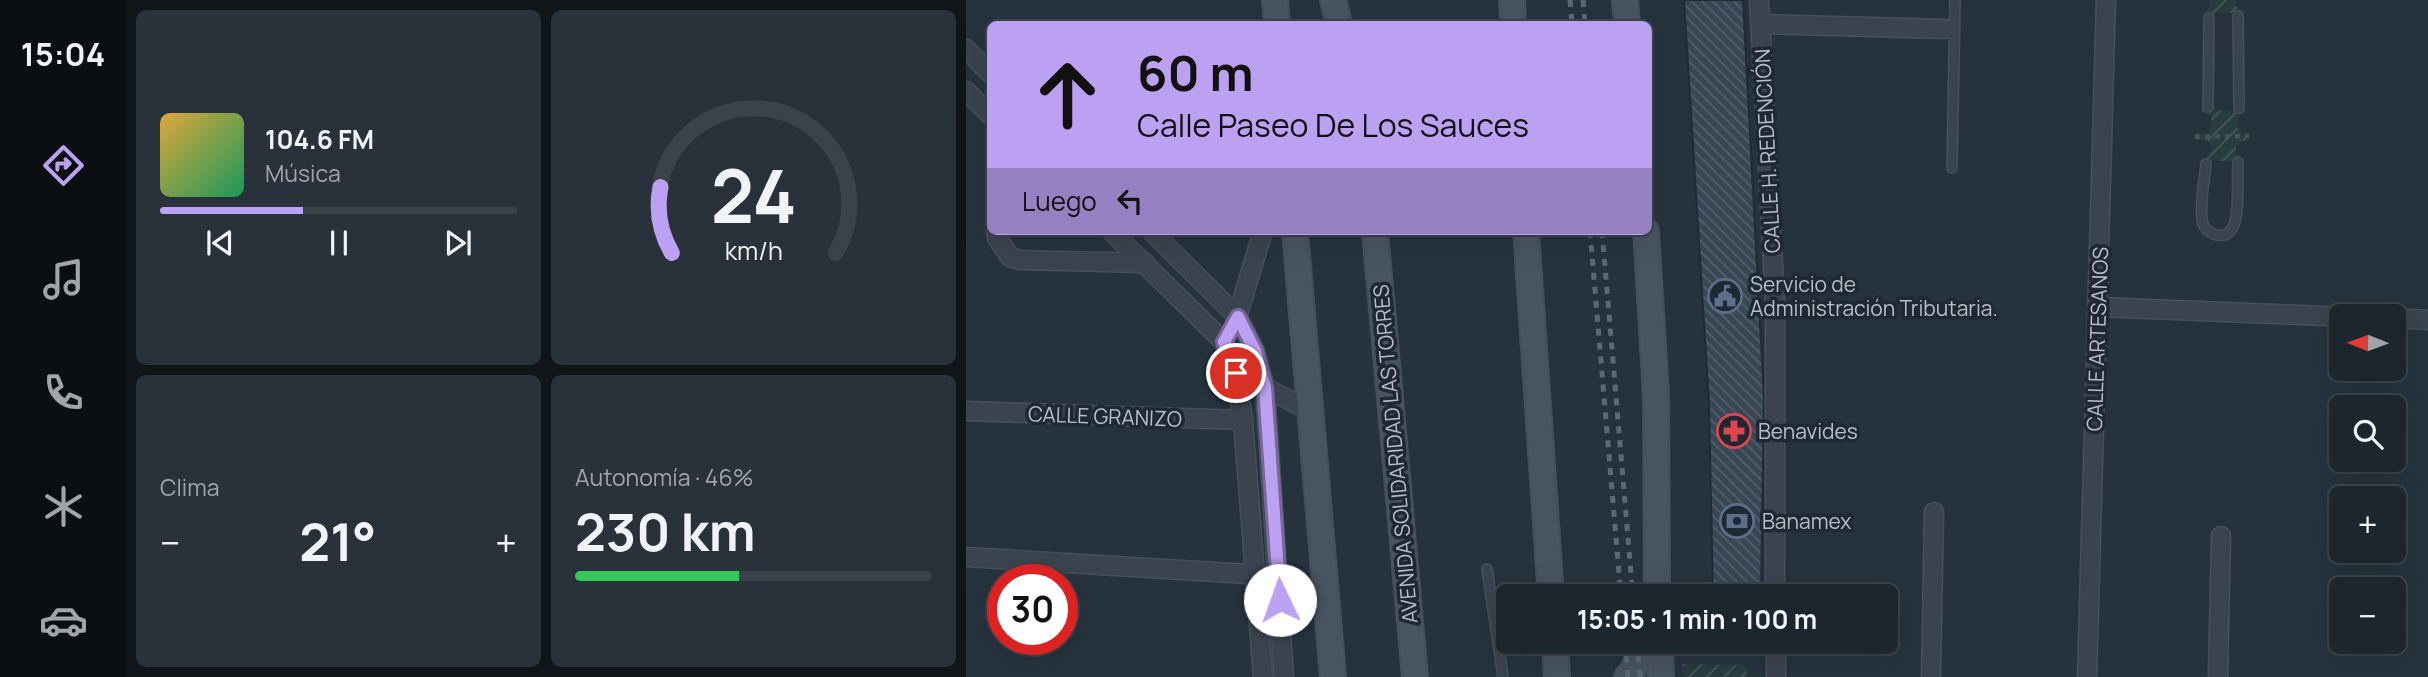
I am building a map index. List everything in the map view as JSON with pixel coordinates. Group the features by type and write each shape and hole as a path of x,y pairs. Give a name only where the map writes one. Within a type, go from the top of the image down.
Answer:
{"main road":[{"path":"1275,0 1277,21"},
{"path":"1333,0 1338,21"},
{"path":"1512,0 1513,21"},
{"path":"1625,0 1627,21"},
{"path":"1295,235 1333,677"},
{"name":"AVENIDA SOLIDARIDAD LAS TORRES","path":"1375,235 1415,677"},
{"path":"1526,235 1550,584"},
{"path":"1646,235 1656,395 1657,584"},
{"path":"1331,649 1351,677"},
{"path":"1556,654 1557,677"},
{"path":"1627,677 1639,654"},
{"path":"1661,654 1662,675"}],"street":[{"name":"CALLE H. REDENCIÓN","path":"1759,0 1775,303 1776,584"},
{"name":"CALLE ARTESANOS","path":"2087,677 2106,0"},
{"path":"1760,24 1944,29"},
{"path":"966,49 987,70"},
{"path":"966,91 987,112"},
{"path":"997,235 1010,257 1021,260 1145,263"},
{"path":"1115,235 1224,342 1236,373 1244,420 1263,677"},
{"path":"1155,235 1238,317 1255,351 1265,388 1284,677"},
{"path":"1224,342 1238,317 1262,235"},
{"path":"2098,307 2329,316"},
{"path":"2406,319 2428,320"},
{"path":"1236,373 1310,411"},
{"name":"CALLE GRANIZO","path":"966,411 1244,420"},
{"path":"1931,677 1934,512"},
{"path":"2218,677 2221,536"},
{"path":"966,557 1254,576 1279,575"},
{"path":"1776,654 1776,677"}],"lane":[{"path":"1952,168 1955,0"},
{"path":"2238,16 2239,108"},
{"path":"2208,107 2209,18"},
{"path":"2206,164 2202,220 2204,230 2210,234 2222,235 2233,227 2235,218 2238,162"},
{"path":"1487,569 1503,677"}],"path":[{"path":"2195,137 2249,136"}],"green space":[{"path":"2211,0 2236,0 2236,6 2248,13 2200,13 2207,11"},
{"path":"2200,110 2250,111 2238,116 2237,127 2242,132 2249,132 2249,141 2241,141 2236,146 2236,155 2248,161 2200,161 2209,155 2211,147 2207,140 2195,140 2195,134 2208,133 2211,117"},
{"path":"1682,664 1746,665 1747,677 1684,677"}],"building":[{"path":"1684,0 1743,0 1764,398 1761,584 1713,584 1709,404"}],"railway":[{"path":"1570,0 1572,21"},
{"path":"1583,0 1585,21"},
{"path":"1590,235 1620,584"},
{"path":"1602,235 1632,584"},
{"path":"1626,654 1628,677"},
{"path":"1638,654 1640,677"}],"place":[{"name":"Servicio de Administración Tributaria.","path":"1725,296"},
{"name":"Benavides","path":"1734,431"},
{"name":"Banamex","path":"1737,521"}],"route":[{"path":"1236,373 1224,342 1238,317 1255,351 1265,388 1280,600"}]}
